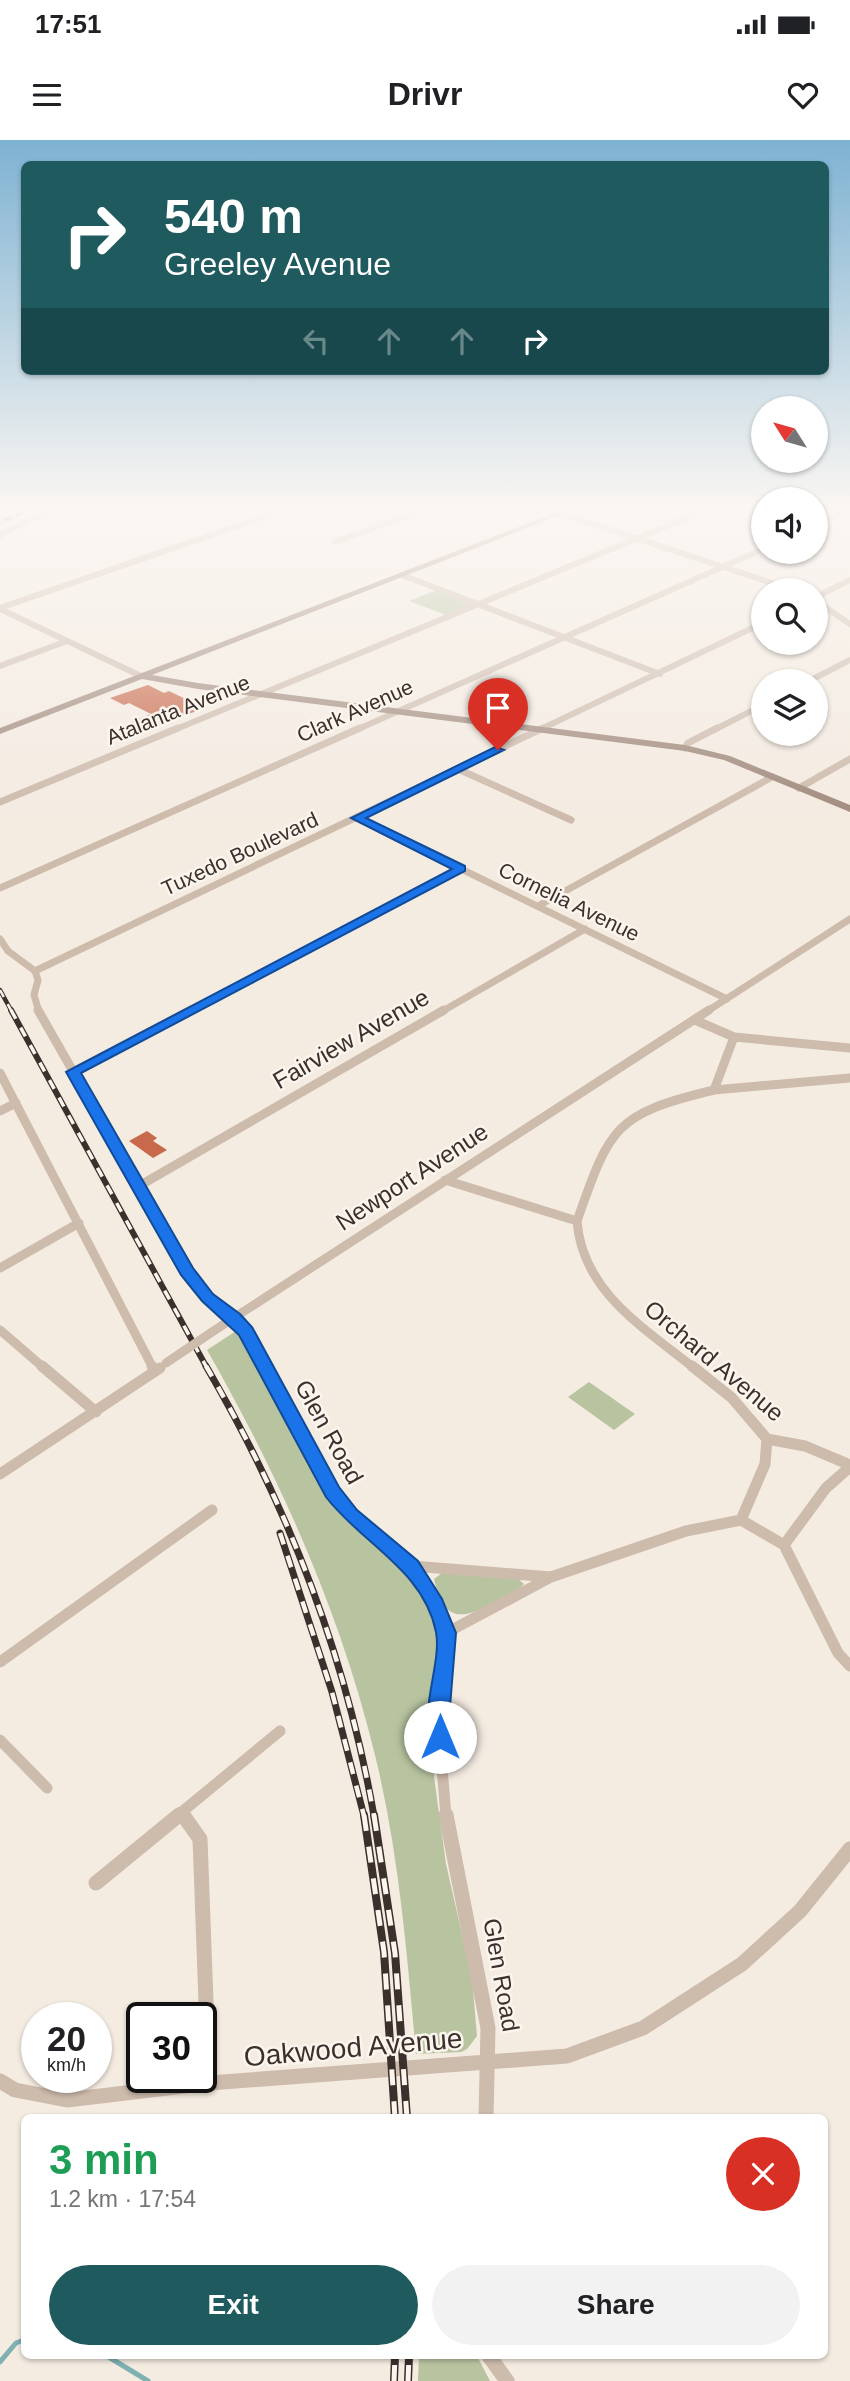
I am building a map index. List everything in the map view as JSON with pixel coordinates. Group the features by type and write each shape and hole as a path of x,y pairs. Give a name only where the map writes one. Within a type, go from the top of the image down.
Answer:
{"street":[{"path":"1,610 141,676 685,748 727,758 850,809"},
{"path":"0,731 313,610"},
{"name":"Atalanta Avenue","path":"0,802 467,610"},
{"path":"490,610 660,674"},
{"name":"Clark Avenue","path":"0,888 627,610"},
{"path":"831,610 848,622"},
{"name":"Tuxedo Boulevard","path":"35,971 660,674 751,628"},
{"path":"0,666 67,641"},
{"path":"828,671 850,660"},
{"path":"685,748 688,743 751,711"},
{"path":"799,788 850,759"},
{"path":"458,769 571,820"},
{"path":"538,906 772,777"},
{"name":"Cornelia Avenue","path":"357,818 727,999"},
{"path":"73,1072 461,869"},
{"name":"Newport Avenue","path":"0,1474 212,1332 850,919"},
{"name":"Fairview Avenue","path":"139,1186 584,929"},
{"path":"0,939 8,951 35,971"},
{"name":"Glen Road","path":"35,971 38,981 34,995 38,1010 187,1271 207,1297 234,1318 246,1332 332,1492 350,1515 412,1566 433,1599 446,1633 438,1719 444,1807 488,2028 486,2114"},
{"path":"695,1020 734,1037 850,1048"},
{"path":"714,1090 734,1037"},
{"path":"0,1073 155,1371"},
{"path":"445,1180 577,1221 606,1148 624,1124 666,1102 714,1090 850,1078"},
{"path":"0,1111 16,1103"},
{"name":"Orchard Avenue","path":"577,1221 578,1234 597,1281 615,1305 732,1398 767,1439 805,1446 850,1466"},
{"path":"0,1268 79,1223"},
{"path":"0,1330 96,1412"},
{"path":"741,1520 765,1464 767,1439"},
{"path":"784,1545 826,1488 850,1466"},
{"path":"1,1661 212,1510"},
{"path":"446,1633 551,1577 686,1531 741,1520 784,1545 838,1653 850,1666"},
{"path":"412,1566 551,1577"},
{"path":"96,1883 280,1731"},
{"path":"0,1740 47,1788"},
{"path":"181,1812 200,1839 206,2002"},
{"name":"Oakwood Avenue","path":"217,2082 567,2056 643,2028 742,1964 800,1910 850,1849"},
{"name":"Oakwood Avenue","path":"0,2081 15,2090 67,2100 126,2093"},
{"path":"491,2359 507,2381"}],"green space":[{"path":"432,610 460,610 446,615"},
{"path":"236,1331 243,1336 329,1501 411,1577 437,1630 434,1777 446,1864 472,1978 477,2036 467,2049 461,2052 416,2054 396,1866 383,1792 361,1702 326,1597 305,1546 259,1447 207,1350"},
{"path":"589,1382 635,1414 614,1430 568,1397"},
{"path":"442,1573 517,1578 524,1584 483,1608 456,1614 443,1604 438,1593 434,1579"},
{"path":"419,2359 479,2359 490,2381 418,2381"}],"building":[{"path":"148,685 164,693 169,691 204,708 143,732 127,724 151,714 129,703 124,705 110,698"},
{"path":"147,1131 157,1138 153,1141 167,1150 153,1158 129,1141"}],"waterway":[{"path":"0,2362 16,2343 21,2341"},
{"path":"112,2359 148,2381"}],"railway":[{"path":"0,990 12,1012"},
{"path":"11,1010 207,1368"},
{"path":"206,1366 263,1473 310,1583 347,1698 374,1816"},
{"path":"280,1533 332,1692 364,1816"},
{"path":"364,1815 384,1952 395,2114"},
{"path":"374,1815 395,1953 407,2114"},
{"path":"394,2381 395,2359"},
{"path":"408,2381 409,2359"}],"route":[{"path":"440,1737 438,1719 446,1633 433,1599 412,1566 350,1515 332,1492 246,1332 234,1318 207,1297 187,1271 73,1072 461,869 357,818 498,750"}]}
